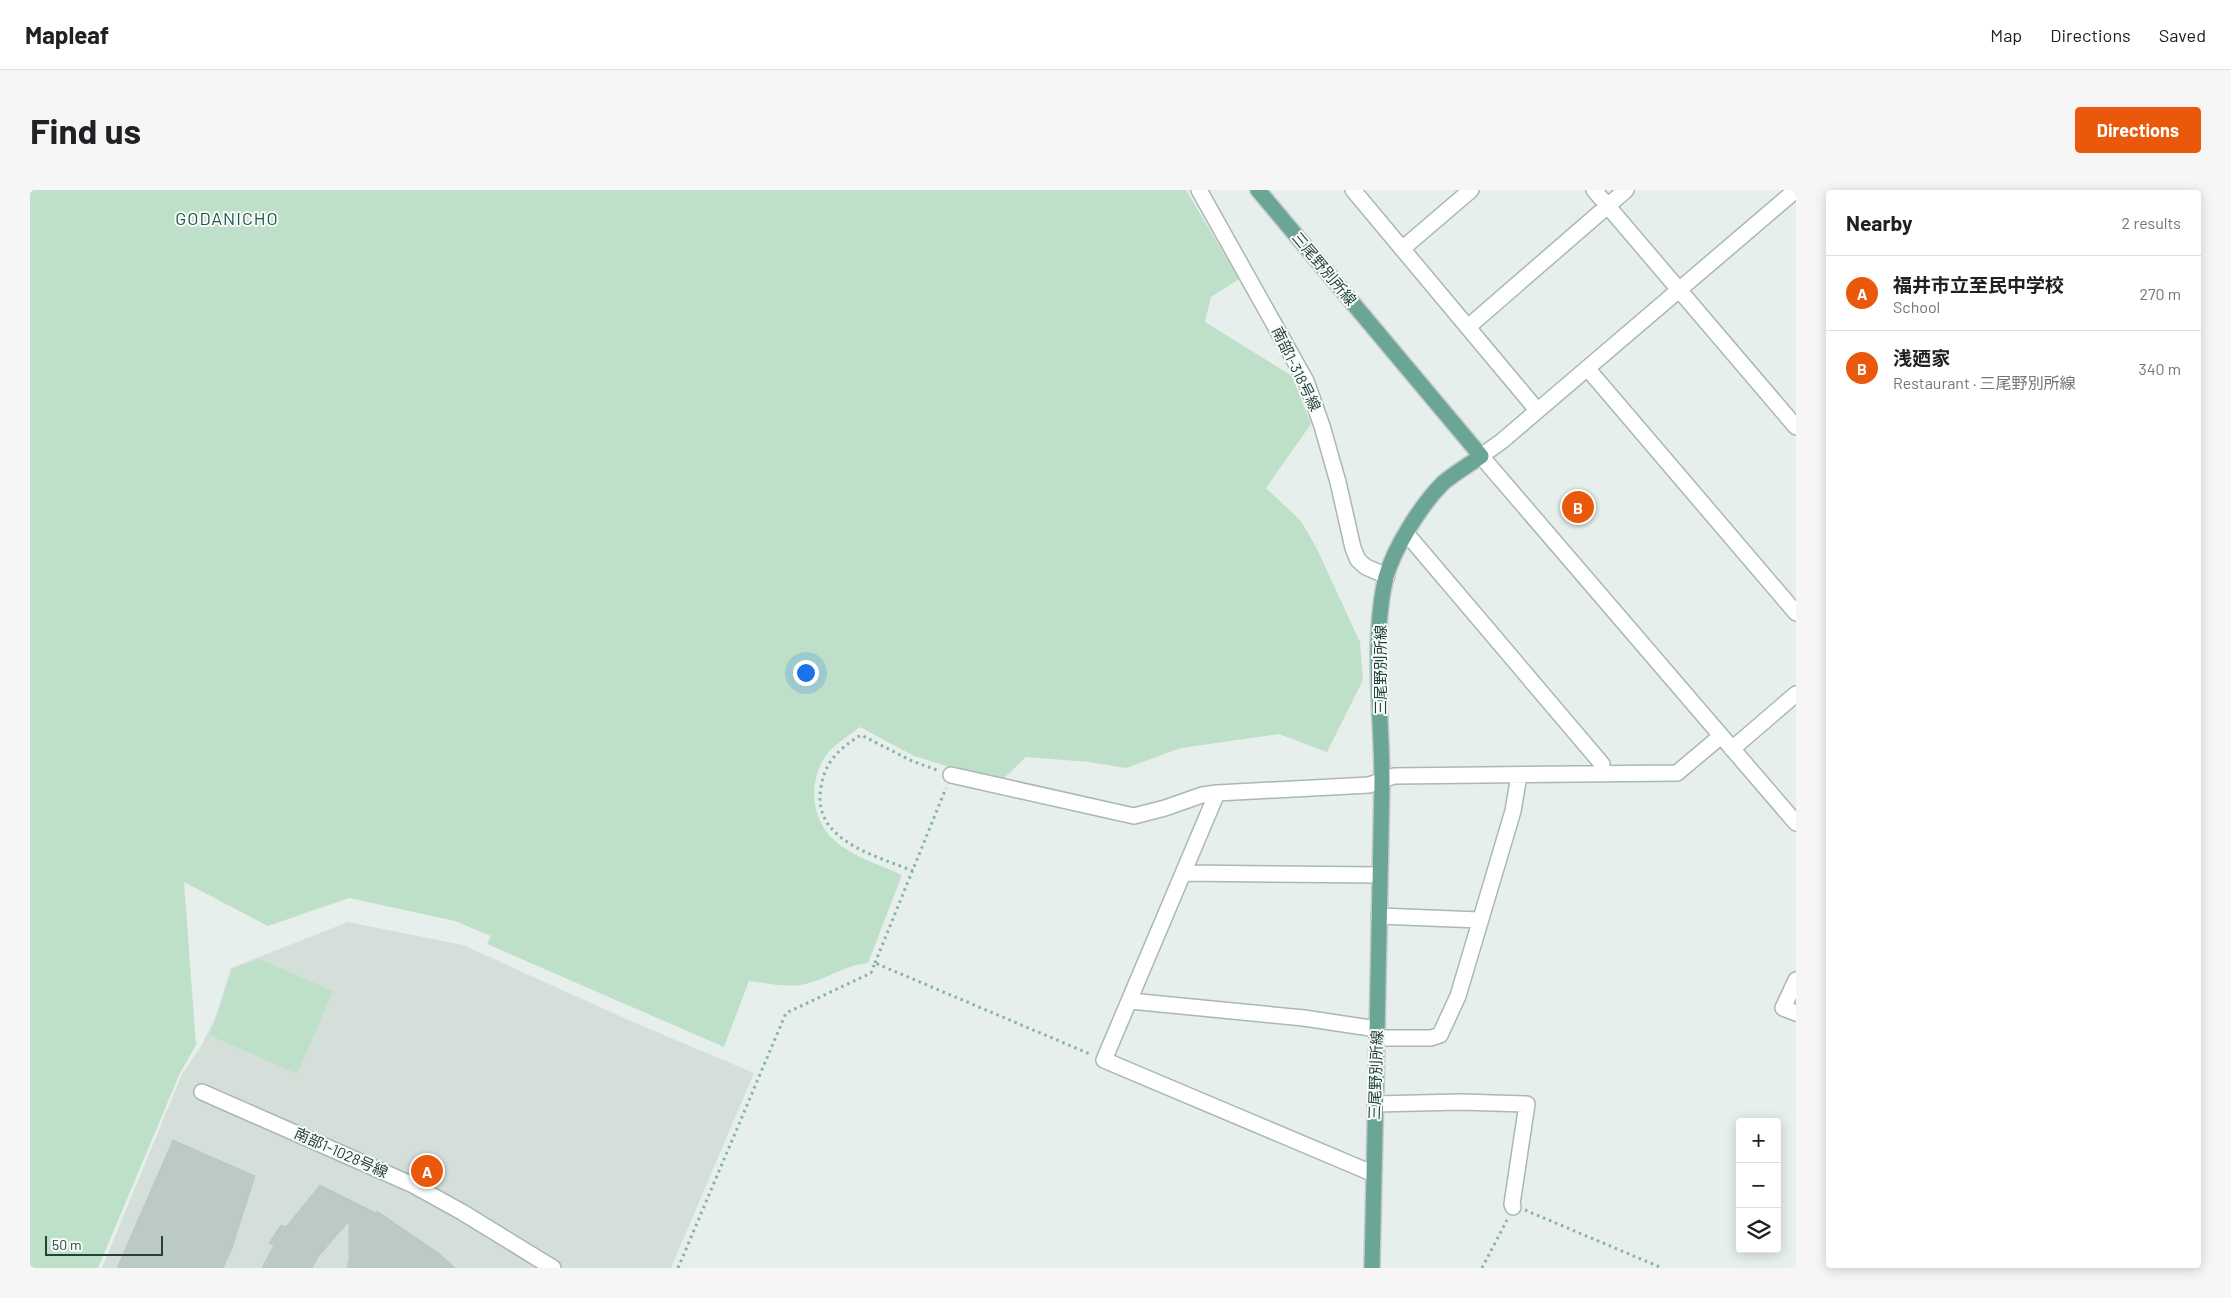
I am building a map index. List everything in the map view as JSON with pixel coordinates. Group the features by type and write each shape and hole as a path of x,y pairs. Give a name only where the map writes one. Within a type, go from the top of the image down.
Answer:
{"main road":[{"name":"三尾野別所線","path":"1258,190 1481,456 1444,483 1421,510 1406,533 1387,576 1380,617 1382,780 1372,1268"}],"street":[{"name":"南部1-318号線","path":"1199,190 1306,381 1322,426 1338,482 1353,548 1358,560 1366,567 1387,576"},
{"path":"1353,190 1537,410"},
{"path":"1402,249 1471,190"},
{"path":"1594,190 1796,427"},
{"path":"1468,327 1626,190"},
{"path":"1795,192 1502,441 1481,456 1796,823"},
{"path":"1587,368 1796,613"},
{"path":"1406,533 1602,764 1602,774"},
{"path":"1732,749 1796,694"},
{"path":"951,775 1134,816 1165,808 1202,795 1369,785 1394,776 1677,774 1722,736"},
{"path":"1130,1001 1304,1018 1377,1034 1431,1038 1440,1035 1458,996 1513,811 1519,775"},
{"path":"1217,793 1104,1060 1374,1174"},
{"path":"1184,873 1380,875"},
{"path":"1379,916 1480,920"},
{"path":"1796,980 1783,1008 1796,1014"},
{"name":"南部1-1028号線","path":"202,1092 412,1185 462,1212 553,1268"},
{"path":"1375,1104 1460,1102 1527,1104 1512,1204 1514,1207"}],"path":[{"path":"678,1268 786,1013 871,973 876,964 913,871 951,775 912,761 862,735 850,742 829,761 823,776 819,805 826,821 835,833 848,843 913,871"},
{"path":"876,964 1104,1060"},
{"path":"1482,1268 1514,1207 1524,1209 1662,1268"}],"shaded area":[{"path":"348,922 463,945 633,1022 754,1073 671,1268 102,1268 182,1074 200,1048 215,1018 231,968"}],"green space":[{"path":"30,190 1186,190 1239,279 1211,297 1205,322 1292,376 1311,424 1266,488 1301,521 1316,547 1360,642 1363,680 1327,752 1279,734 1181,748 1126,768 1089,762 1026,757 1003,779 953,768 914,756 860,727 826,755 818,772 814,796 819,819 833,839 857,855 902,875 868,963 850,967 805,984 791,986 749,981 724,1047 487,944 491,936 455,921 349,898 268,926 184,882 196,1045 180,1073 98,1268 30,1268"},
{"path":"259,959 333,991 297,1074 209,1035 232,969"}],"building":[{"path":"173,1140 255,1176 232,1248 223,1268 117,1268"},
{"path":"320,1185 376,1213 377,1211 440,1254 455,1268 347,1268 349,1260 349,1221 318,1257 312,1268 262,1268 274,1245 269,1243 281,1225 286,1227"}],"place":[{"name":"浅廼家","path":"1578,507"},
{"name":"福井市立至民中学校","path":"427,1171"}],"district":[{"name":"GODANICHO","path":"227,219"}]}
